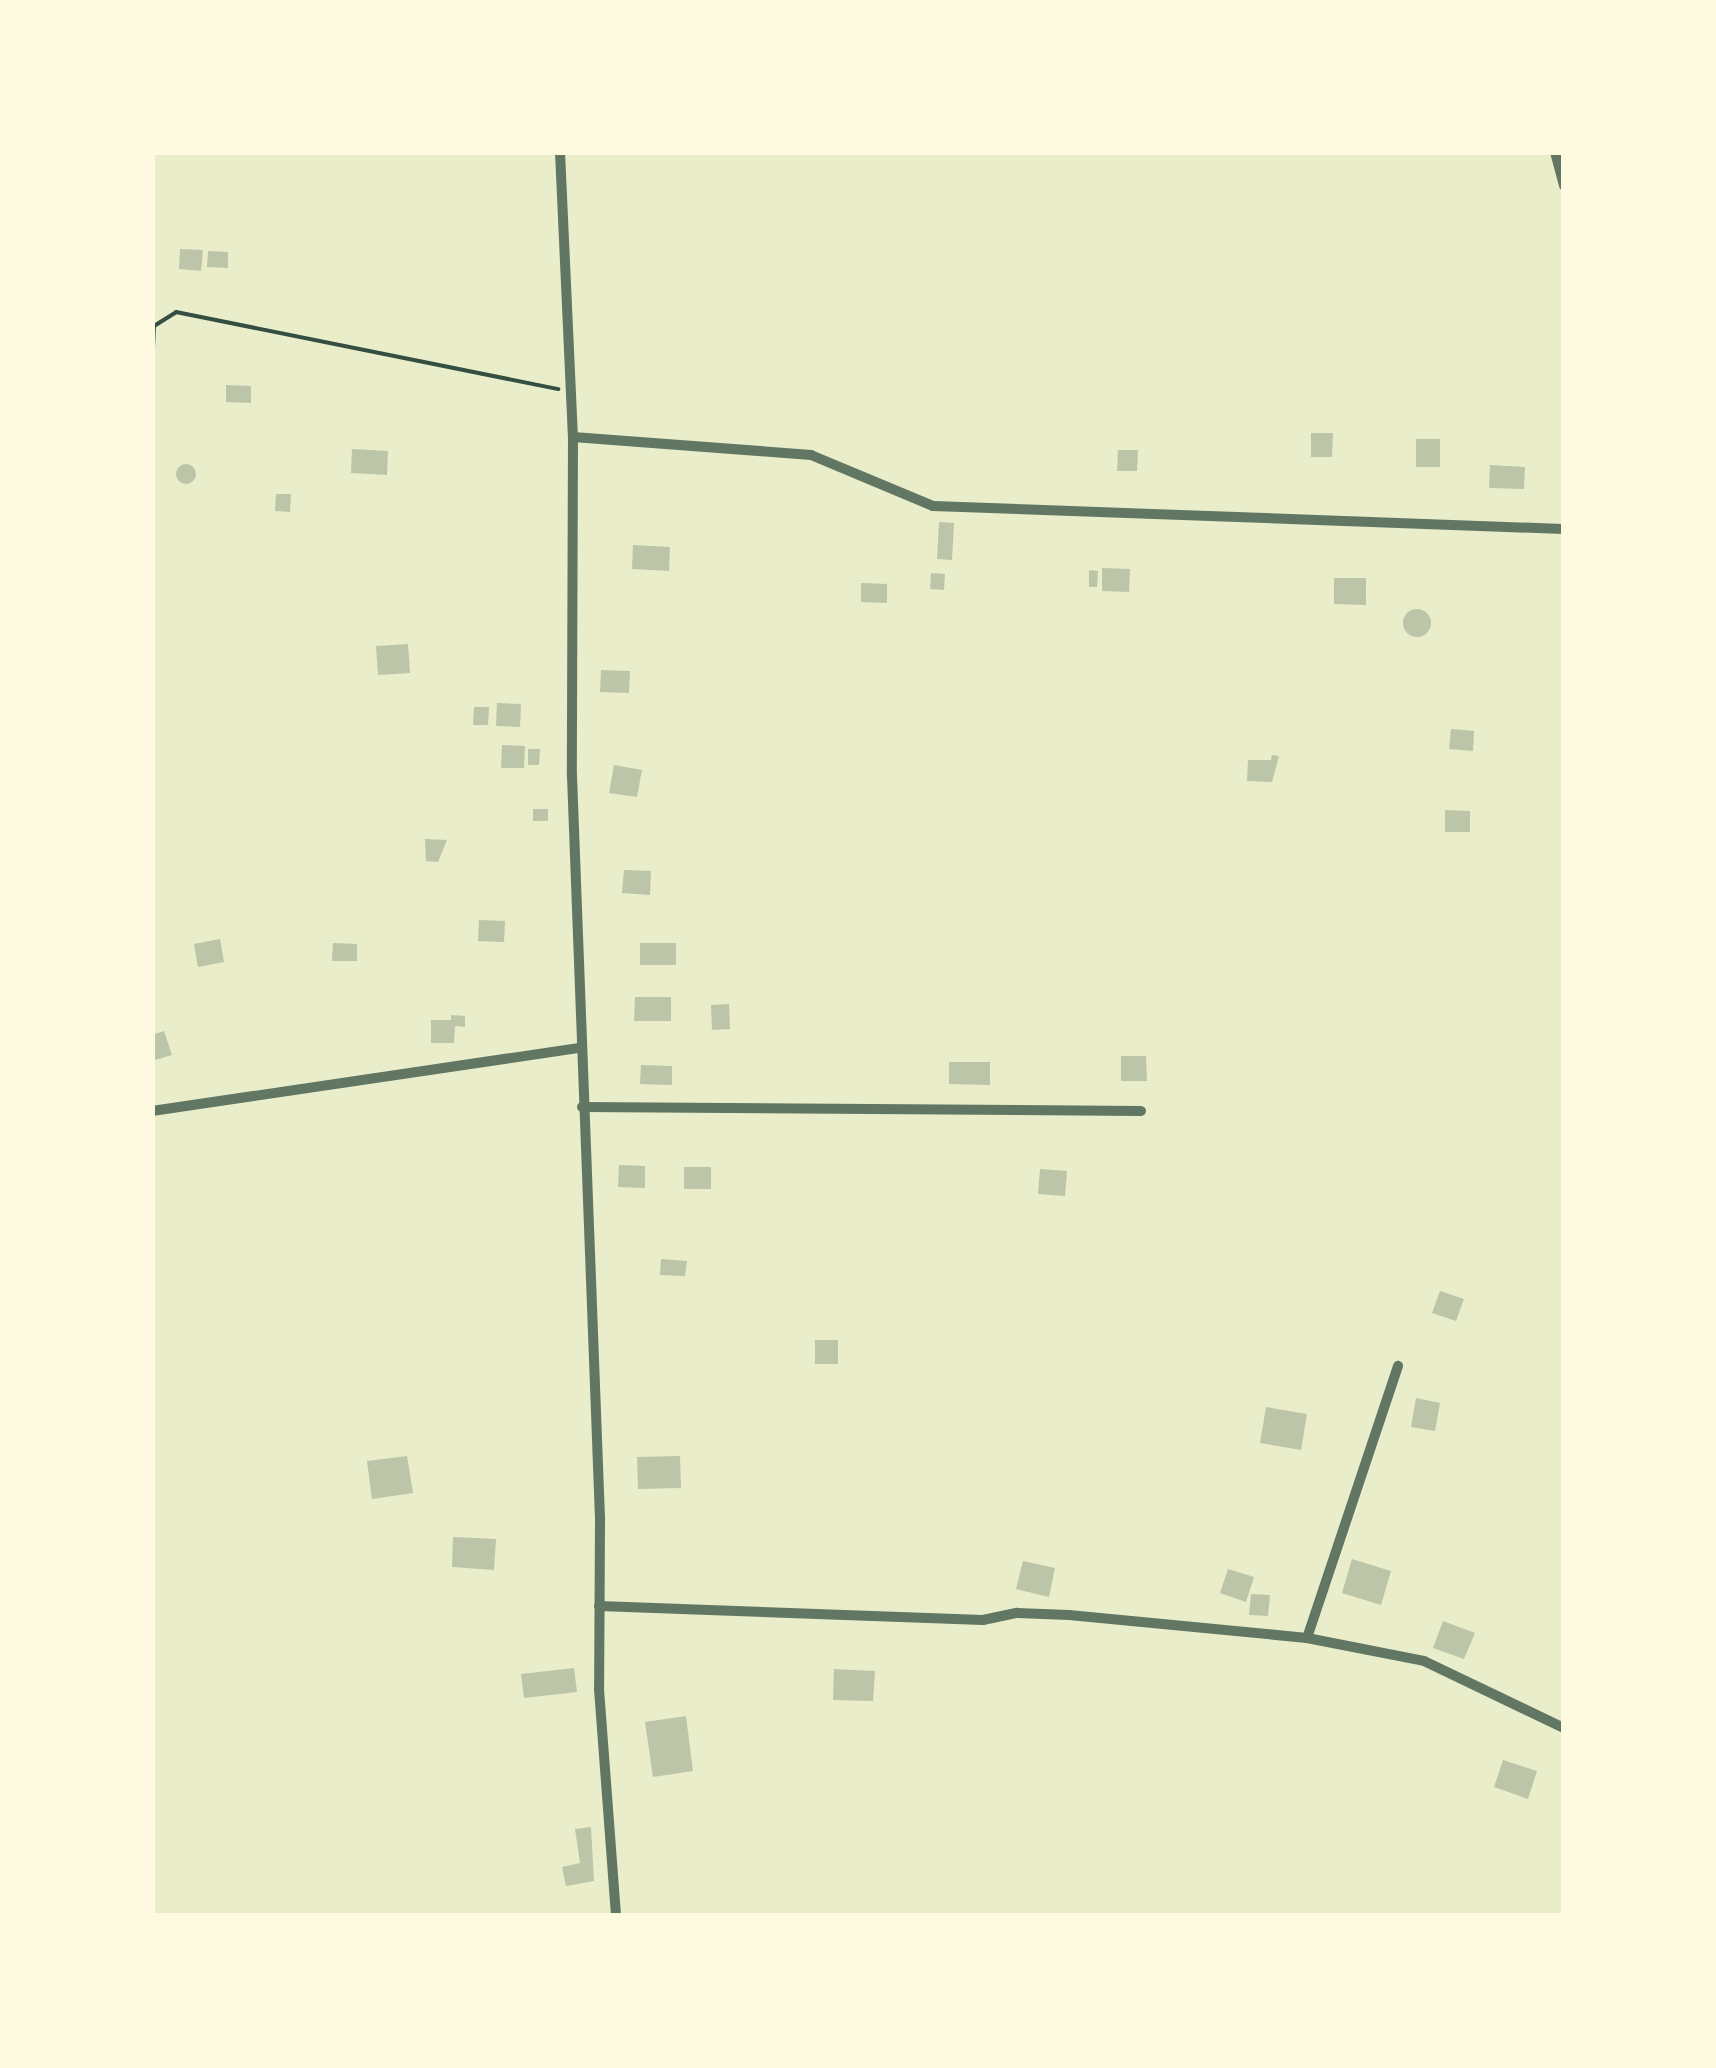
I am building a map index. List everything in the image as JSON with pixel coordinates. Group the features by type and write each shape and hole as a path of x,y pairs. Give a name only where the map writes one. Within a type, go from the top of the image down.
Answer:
{"street":[{"path":"560,152 572,391 572,776 600,1606 599,1689 616,1916"},
{"path":"1555,152 1564,186"},
{"path":"573,437 812,455 933,506 1564,530"},
{"path":"152,1111 579,1048"},
{"path":"582,1106 1141,1111"},
{"path":"1307,1638 1398,1366"},
{"path":"600,1606 983,1620 1070,1614 1307,1638 1424,1661 1564,1728"}],"path":[{"path":"152,371 154,326 176,312 572,391"}],"building":[{"path":"180,249 203,250 201,271 179,269"},
{"path":"208,251 228,252 228,268 207,267"},
{"path":"226,385 251,386 251,403 226,402"},
{"path":"1311,433 1333,433 1332,457 1311,457"},
{"path":"1416,439 1440,439 1440,467 1416,467"},
{"path":"352,449 388,451 387,475 351,473"},
{"path":"1118,450 1138,450 1137,471 1117,471"},
{"path":"186,464 196,474 186,484 176,474"},
{"path":"1490,465 1525,467 1524,489 1489,488"},
{"path":"276,494 291,494 290,512 275,511"},
{"path":"939,522 954,523 952,560 937,559"},
{"path":"633,545 670,547 669,571 632,569"},
{"path":"1102,568 1130,569 1129,592 1102,591"},
{"path":"1089,570 1098,571 1097,587 1089,587"},
{"path":"931,573 945,574 944,590 930,589"},
{"path":"1334,578 1366,578 1366,605 1334,604"},
{"path":"861,583 887,584 887,603 861,602"},
{"path":"1417,609 1427,613 1431,623 1427,633 1417,637 1407,633 1403,623 1407,613"},
{"path":"408,644 410,673 378,675 376,646"},
{"path":"601,670 630,671 629,693 600,692"},
{"path":"497,703 521,704 520,727 496,726"},
{"path":"474,707 489,707 488,725 473,725"},
{"path":"1451,729 1474,731 1473,751 1449,749"},
{"path":"502,745 525,746 524,768 501,768"},
{"path":"528,749 540,749 539,765 528,765"},
{"path":"1272,755 1279,756 1272,782 1247,781 1248,760 1271,760"},
{"path":"614,765 642,770 637,797 609,793"},
{"path":"533,809 548,809 548,821 533,821"},
{"path":"1445,810 1470,811 1470,832 1445,832"},
{"path":"425,839 447,840 438,862 426,861"},
{"path":"624,870 651,871 650,895 622,893"},
{"path":"479,920 505,921 504,942 478,941"},
{"path":"220,939 224,962 198,967 194,944"},
{"path":"333,943 357,944 357,961 332,961"},
{"path":"640,943 676,943 676,965 640,965"},
{"path":"635,997 671,997 671,1021 634,1021"},
{"path":"729,1004 730,1029 712,1030 711,1005"},
{"path":"451,1015 465,1016 465,1027 455,1026 454,1043 431,1043 431,1020 451,1020"},
{"path":"164,1031 172,1055 152,1061 152,1035"},
{"path":"1121,1056 1146,1056 1147,1081 1121,1081"},
{"path":"949,1062 990,1062 990,1085 949,1084"},
{"path":"641,1065 672,1066 672,1085 640,1084"},
{"path":"619,1165 645,1166 645,1188 618,1187"},
{"path":"684,1167 711,1167 711,1189 684,1189"},
{"path":"1040,1169 1067,1171 1065,1196 1038,1194"},
{"path":"661,1259 687,1261 685,1276 660,1275"},
{"path":"1440,1291 1464,1299 1456,1321 1432,1313"},
{"path":"815,1340 838,1340 838,1364 815,1364"},
{"path":"1416,1398 1440,1403 1435,1431 1411,1427"},
{"path":"1266,1407 1307,1414 1301,1450 1260,1443"},
{"path":"407,1456 413,1493 372,1499 367,1461"},
{"path":"680,1456 681,1488 638,1489 637,1457"},
{"path":"453,1537 496,1539 494,1570 452,1567"},
{"path":"1352,1559 1391,1571 1381,1605 1342,1593"},
{"path":"1023,1561 1055,1568 1049,1597 1016,1589"},
{"path":"1228,1569 1254,1577 1246,1602 1220,1593"},
{"path":"1251,1594 1270,1595 1268,1616 1249,1615"},
{"path":"1443,1621 1475,1633 1464,1659 1433,1648"},
{"path":"574,1668 577,1692 524,1698 521,1674"},
{"path":"834,1669 875,1671 873,1701 833,1700"},
{"path":"686,1716 693,1771 653,1777 645,1722"},
{"path":"1503,1760 1537,1771 1528,1799 1494,1787"},
{"path":"591,1827 594,1881 566,1886 562,1867 580,1863 575,1829"}]}
